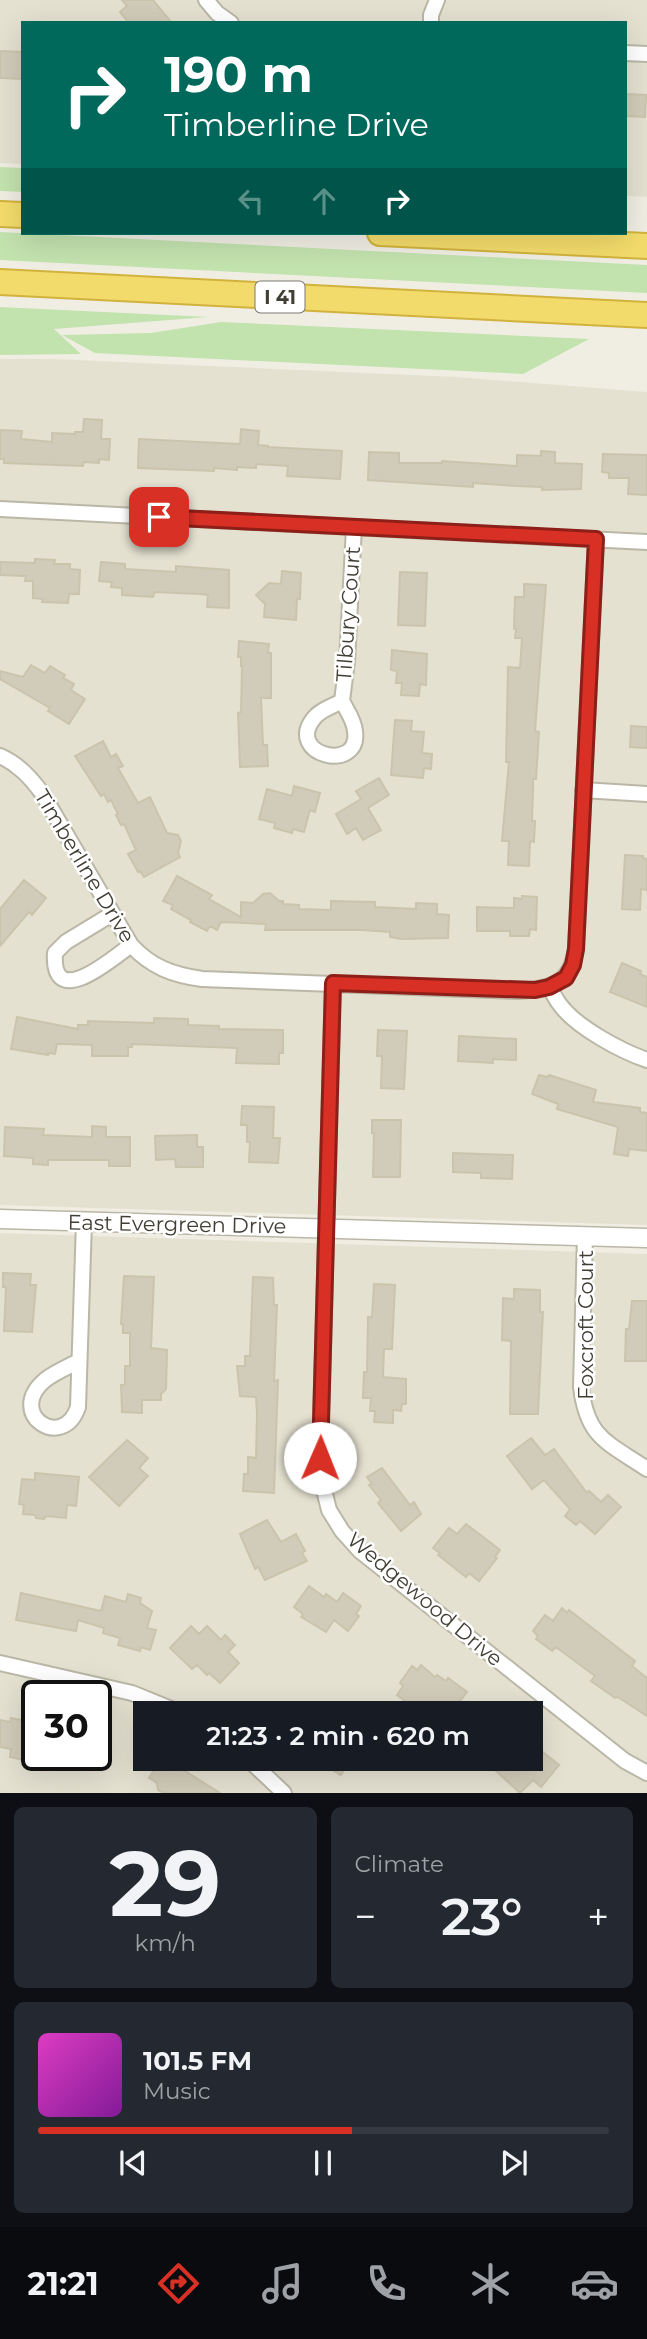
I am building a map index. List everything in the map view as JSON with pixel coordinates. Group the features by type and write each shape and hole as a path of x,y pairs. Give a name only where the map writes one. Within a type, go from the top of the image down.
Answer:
{"highway":[{"path":"0,214 21,215"},
{"path":"421,235 647,246"},
{"name":"I 41","path":"0,282 647,315"}],"street":[{"path":"206,0 228,21"},
{"path":"431,21 437,0"},
{"path":"627,52 647,54"},
{"path":"0,509 647,542"},
{"name":"Tilbury Court","path":"342,701 347,661 354,527"},
{"path":"596,539 573,965 566,978 549,987 561,1007 577,1022 647,1060"},
{"name":"Timberline Drive","path":"0,756 27,774 42,793 131,945 149,962 178,976 517,991 549,987"},
{"path":"583,790 647,793"},
{"path":"112,914 66,942 55,953 56,971 70,981 80,979 92,974 131,945"},
{"name":"Wedgewood Drive","path":"333,983 320,1458 329,1510 342,1531 385,1572 625,1761 647,1773"},
{"name":"East Evergreen Drive","path":"0,1219 647,1238"},
{"path":"79,1361 45,1380 36,1390 31,1398 31,1411 36,1419 56,1427 68,1425 78,1406 84,1222"},
{"name":"Foxcroft Court","path":"585,1236 581,1387 584,1408 597,1434 647,1469"},
{"path":"0,1663 132,1693 152,1701"},
{"path":"260,1771 280,1792"}],"shaded area":[{"path":"0,0 647,0 647,197 627,196 627,21 21,21 21,164 0,163"},
{"path":"0,359 456,377 647,392 647,1225 0,1205"},
{"path":"0,1233 647,1254 647,1793 0,1793"}],"green space":[{"path":"0,167 21,168 21,192 0,191"},
{"path":"0,232 647,265 647,293 0,260"},
{"path":"0,307 208,317 54,329 81,354 0,355"},
{"path":"221,322 589,339 523,374 95,353 62,335 151,333"}],"building":[{"path":"122,0 153,0 170,21 127,21 120,12 127,6"},
{"path":"0,51 21,52 21,79 0,78"},
{"path":"627,94 646,95 645,117 627,116"},
{"path":"84,419 102,420 101,439 110,439 109,460 99,459 99,463 84,462 83,466 4,463 4,459 0,459 0,430 22,431 21,439 52,442 52,433 83,432"},
{"path":"241,429 259,431 258,445 342,451 340,479 287,476 288,466 256,464 256,468 214,468 214,471 138,468 139,439 240,444"},
{"path":"541,451 555,452 555,463 582,464 581,489 542,490 542,487 473,483 473,487 368,480 369,452 399,453 399,463 442,461 517,466 517,455 541,456"},
{"path":"603,454 647,455 647,495 628,494 629,478 609,478 609,473 602,472"},
{"path":"35,559 55,560 54,564 70,564 70,569 80,570 79,594 69,594 68,603 42,602 43,599 33,598 33,581 25,581 26,576 0,575 0,562 35,563"},
{"path":"101,562 125,564 125,569 176,572 176,566 229,570 229,608 207,607 208,595 200,594 155,592 153,597 122,595 122,588 111,587 112,582 99,581"},
{"path":"282,571 301,573 296,620 264,617 265,604 256,595 269,583 281,584"},
{"path":"400,572 427,573 425,626 398,625"},
{"path":"524,584 546,585 535,731 539,732 536,779 533,779 534,842 530,841 529,866 508,865 509,841 502,841 509,762 506,762 508,667 520,668 522,638 515,638 515,597 524,597"},
{"path":"239,641 269,644 271,698 261,698 263,745 267,745 268,766 240,767 238,713 241,712 242,666 241,657 238,657"},
{"path":"392,650 427,654 426,685 420,684 419,696 401,695 402,683 396,683 397,671 391,670"},
{"path":"31,665 45,673 50,666 65,675 63,678 74,684 71,690 85,699 69,724 48,711 50,708 0,679 0,671 23,677"},
{"path":"395,720 412,721 411,731 424,732 422,753 432,754 431,769 424,768 423,778 391,775"},
{"path":"631,726 647,727 647,748 630,747"},
{"path":"103,741 111,757 116,754 123,766 118,768 138,803 150,797 167,833 178,835 181,841 178,853 180,857 144,877 128,854 136,850 124,824 121,825 116,815 118,814 111,800 108,802 104,794 101,796 75,756"},
{"path":"379,778 389,795 368,808 381,830 363,840 356,828 347,834 336,814 361,799 356,791"},
{"path":"294,786 320,793 315,812 310,810 304,832 293,829 292,833 274,828 275,823 259,819 267,789 292,796"},
{"path":"625,855 643,856 647,859 647,890 641,889 640,910 622,909"},
{"path":"177,876 212,895 209,899 241,917 241,902 253,903 263,894 270,893 283,901 283,904 299,905 299,909 331,910 331,901 375,902 375,907 416,909 416,903 437,904 437,914 449,915 448,938 401,939 390,937 390,932 362,930 265,930 266,924 221,922 217,930 210,926 207,931 171,909 173,905 163,901"},
{"path":"24,880 46,898 32,915 29,912 0,946 0,909"},
{"path":"522,896 537,897 536,930 530,929 529,936 510,936 510,931 477,931 477,907 514,908 514,898 522,899"},
{"path":"622,963 641,971 640,974 647,977 647,1007 610,992"},
{"path":"17,1017 78,1029 78,1025 88,1025 88,1021 154,1023 154,1018 188,1019 188,1025 219,1026 219,1029 283,1030 283,1053 279,1053 279,1064 236,1063 237,1048 132,1044 132,1047 128,1047 128,1056 92,1056 92,1045 57,1044 55,1054 48,1055 11,1049"},
{"path":"378,1030 407,1031 404,1089 381,1088 382,1056 377,1056"},
{"path":"459,1036 516,1039 516,1060 493,1059 493,1063 458,1061"},
{"path":"539,1075 549,1075 596,1090 593,1102 640,1108 640,1112 647,1113 647,1151 629,1149 628,1156 614,1154 618,1127 557,1109 558,1104 532,1094"},
{"path":"242,1106 274,1107 273,1138 280,1138 278,1163 249,1162 250,1142 247,1142 247,1125 241,1125"},
{"path":"372,1120 401,1120 400,1177 373,1177"},
{"path":"92,1126 106,1127 106,1137 130,1137 130,1166 109,1166 109,1160 48,1160 48,1165 33,1164 33,1158 4,1156 5,1127 44,1129 43,1135 92,1137"},
{"path":"197,1135 197,1147 203,1147 203,1167 176,1167 175,1159 156,1160 155,1136"},
{"path":"453,1153 513,1155 512,1179 481,1178 481,1173 453,1172"},
{"path":"3,1273 31,1274 30,1285 36,1285 32,1332 4,1331 6,1287 3,1287"},
{"path":"124,1276 154,1277 151,1348 167,1350 166,1389 161,1394 161,1400 142,1400 142,1413 122,1412 121,1385 125,1385 125,1366 130,1366 130,1333 123,1333 121,1324"},
{"path":"253,1277 273,1278 274,1305 277,1305 274,1381 278,1380 274,1493 243,1491 244,1474 248,1474 248,1457 256,1458 257,1413 256,1397 240,1396 237,1366 245,1366 245,1356 250,1356"},
{"path":"374,1284 395,1285 392,1349 384,1349 383,1377 406,1379 406,1404 402,1404 401,1411 393,1410 393,1423 374,1422 375,1411 370,1411 371,1398 363,1398 364,1372 367,1372 368,1317 372,1317"},
{"path":"514,1289 540,1290 540,1312 543,1312 538,1414 510,1414 511,1341 502,1340 503,1298 514,1299"},
{"path":"632,1301 647,1301 647,1361 625,1361 626,1329 629,1329"},
{"path":"531,1438 545,1455 554,1449 587,1493 589,1491 601,1502 608,1495 621,1507 595,1534 580,1521 576,1525 565,1516 570,1509 544,1480 532,1489 507,1456"},
{"path":"127,1440 148,1458 139,1468 148,1476 119,1506 89,1477"},
{"path":"382,1468 410,1505 414,1502 421,1514 401,1531 378,1503 381,1500 369,1485 372,1484 367,1477"},
{"path":"35,1473 79,1477 76,1506 67,1505 66,1518 46,1516 44,1519 23,1514 24,1505 19,1504 22,1479 35,1480"},
{"path":"267,1520 281,1542 296,1534 307,1561 265,1580 258,1567 255,1569 240,1534"},
{"path":"466,1524 500,1550 479,1581 469,1573 466,1577 433,1548 449,1528 457,1534"},
{"path":"309,1586 324,1597 326,1594 337,1602 343,1593 361,1606 356,1614 359,1616 348,1631 334,1620 326,1632 301,1617 303,1614 294,1607"},
{"path":"21,1593 101,1611 105,1596 126,1602 128,1594 141,1598 140,1603 152,1611 147,1628 156,1630 150,1650 141,1647 140,1651 118,1645 120,1638 103,1633 104,1628 78,1620 76,1631 16,1620"},
{"path":"562,1608 567,1613 569,1610 635,1661 632,1666 647,1678 647,1716 591,1681 595,1676 556,1647 552,1651 536,1639 538,1636 533,1631 545,1615 553,1621"},
{"path":"191,1626 199,1634 207,1626 221,1640 225,1635 235,1645 228,1652 239,1663 220,1683 197,1665 192,1669 170,1648"},
{"path":"421,1665 435,1677 437,1675 446,1681 448,1678 467,1692 460,1701 405,1701 397,1695 403,1686 400,1683 412,1666 417,1670"},
{"path":"11,1718 21,1720 21,1759 10,1757 11,1749 0,1747 0,1720 10,1722"},
{"path":"543,1752 559,1765 541,1787 533,1780 520,1793 496,1771 543,1771"},
{"path":"153,1771 185,1771 220,1793 164,1793 158,1790 157,1783 149,1778"}],"route":[{"path":"159,517 596,539 576,949 573,965 566,978 549,987 517,991 333,983 320,1458"}]}
